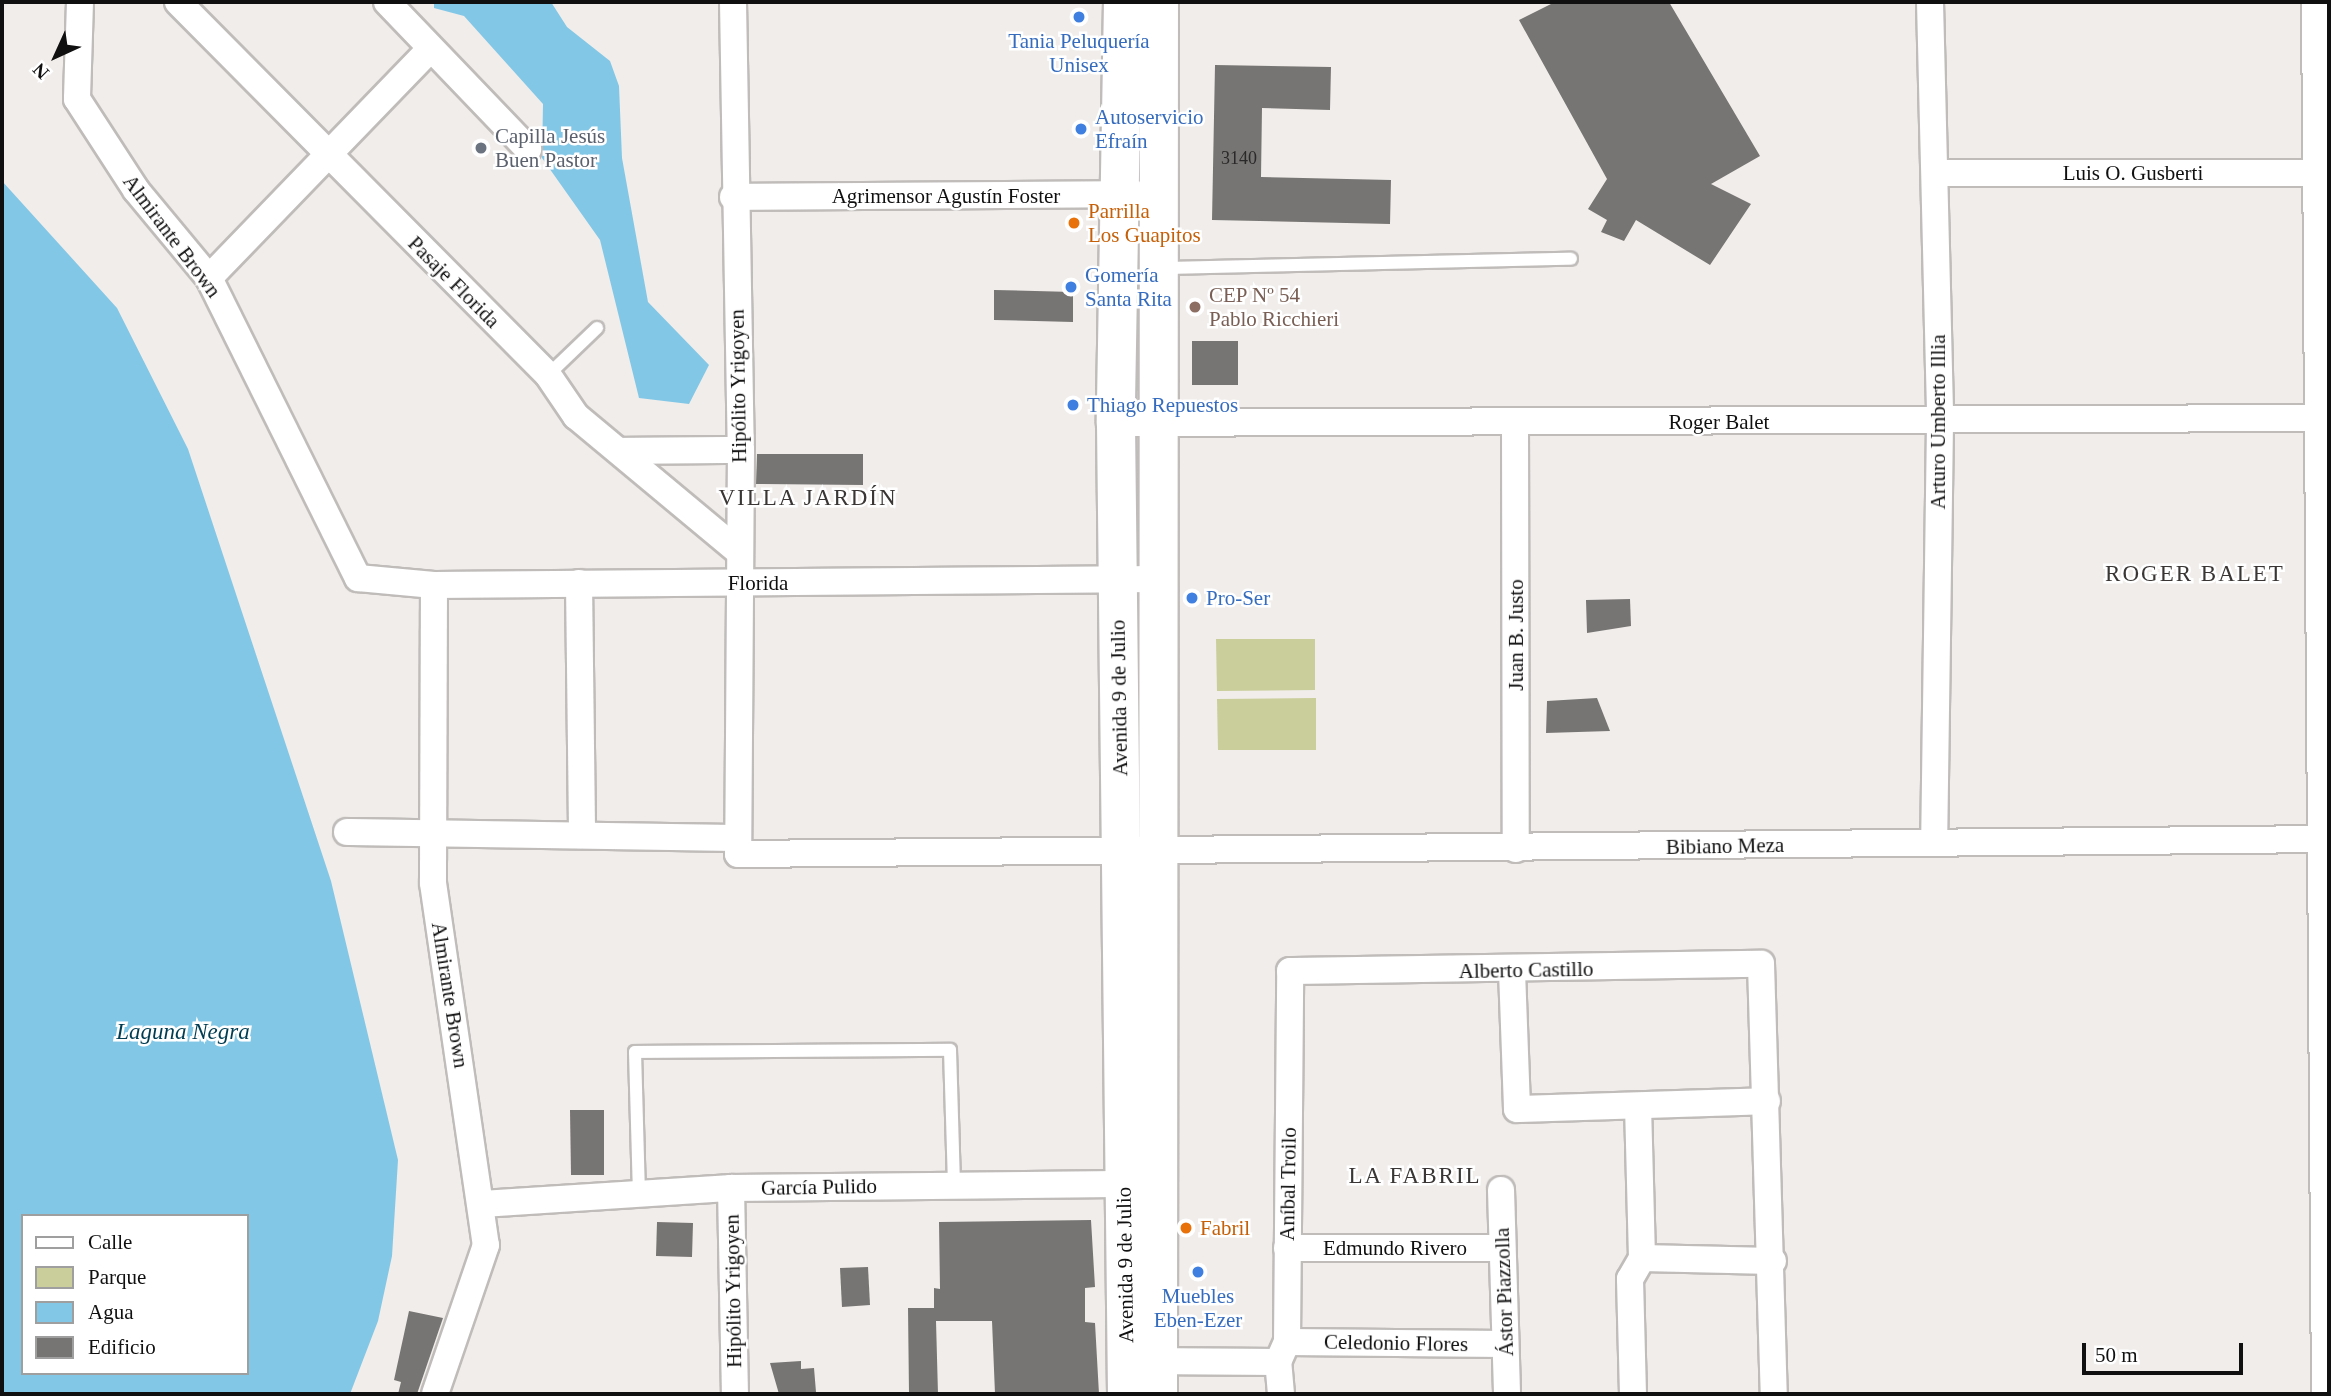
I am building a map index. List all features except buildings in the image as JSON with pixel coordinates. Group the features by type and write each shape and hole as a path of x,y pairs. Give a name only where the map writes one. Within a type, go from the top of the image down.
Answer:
{"main road":[{"name":"Avenida 9 de Julio","path":"1123,2 1140,194 1158,268 1159,579 1138,847"},
{"name":"Avenida 9 de Julio","path":"1142,1377 1138,847 1118,580 1116,423 1159,2"}],"street":[{"name":"Almirante Brown","path":"80,2 76,99 136,190 209,278 358,578"},
{"name":"Pasaje Florida","path":"178,2 327,156 548,375 576,416 624,450 738,551"},
{"path":"387,2 428,51 528,149"},
{"name":"Hipólito Yrigoyen","path":"733,2 733,197 741,450 736,583 738,846"},
{"name":"Arturo Umberto Illia","path":"1930,2 1940,423 1934,842"},
{"path":"2315,2 2323,173 2326,559 2325,1394"},
{"path":"209,278 428,51"},
{"name":"Luis O. Gusberti","path":"1936,173 2323,173"},
{"name":"Agrimensor Agustín Foster","path":"733,197 1140,194"},
{"name":"Roger Balet","path":"1116,423 1940,423 2323,418"},
{"name":"Juan B. Justo","path":"1515,422 1516,849"},
{"path":"624,450 741,450"},
{"name":"Florida","path":"358,578 434,585 1159,579"},
{"path":"579,583 582,835"},
{"name":"Almirante Brown","path":"434,585 433,883 482,1203 486,1245 435,1394"},
{"name":"Bibiano Meza","path":"346,832 582,835 738,846 1516,849 2326,839"},
{"name":"Alberto Castillo","path":"1290,971 1512,971 1761,964 1767,1101"},
{"name":"Aníbal Troilo","path":"1281,1394 1287,1248 1290,971"},
{"path":"1512,971 1517,1109 1767,1101 1773,1261 1774,1394"},
{"path":"1633,1394 1630,1279 1642,1258 1638,1106"},
{"name":"García Pulido","path":"482,1203 731,1188 1140,1184"},
{"name":"Hipólito Yrigoyen","path":"731,1188 735,1394"},
{"name":"Ástor Piazzolla","path":"1501,1189 1507,1394"},
{"name":"Edmundo Rivero","path":"1287,1248 1502,1248"},
{"path":"1642,1258 1773,1261"},
{"name":"Celedonio Flores","path":"1142,1377 1282,1352 1506,1344"}],"lane":[{"path":"1158,268 1571,260"},
{"path":"548,375 597,328"},
{"path":"639,1195 635,1052 950,1050 954,1185"}],"green space":[{"path":"1130,232 1145,232 1145,391 1131,391"},
{"path":"1131,450 1146,450 1146,550 1131,551"},
{"path":"1216,639 1315,639 1315,690 1217,691"},
{"path":"1316,698 1316,750 1218,750 1217,699"}],"water":[{"path":"434,2 551,2 567,27 610,61 619,86 622,158 648,302 709,365 689,404 639,398 600,240 542,158 543,104 464,16 434,8"},
{"name":"Laguna Negra","path":"2,181 117,308 188,449 331,881 398,1160 392,1256 378,1321 350,1394 2,1394"}],"place":[{"name":"Tania Peluquería Unisex","path":"1079,17"},
{"name":"Autoservicio Efraín","path":"1081,129"},
{"name":"Capilla Jesús Buen Pastor","path":"481,148"},
{"name":"Parrilla Los Guapitos","path":"1074,223"},
{"name":"Gomería Santa Rita","path":"1071,287"},
{"name":"CEP Nº 54 Pablo Ricchieri","path":"1195,307"},
{"name":"Thiago Repuestos","path":"1073,405"},
{"name":"Pro-Ser","path":"1192,598"},
{"name":"Fabril","path":"1186,1228"},
{"name":"Muebles Eben-Ezer","path":"1198,1272"}],"district":[{"name":"VILLA JARDÍN","path":"808,498"},
{"name":"ROGER BALET","path":"2195,574"},
{"name":"LA FABRIL","path":"1415,1176"}]}
